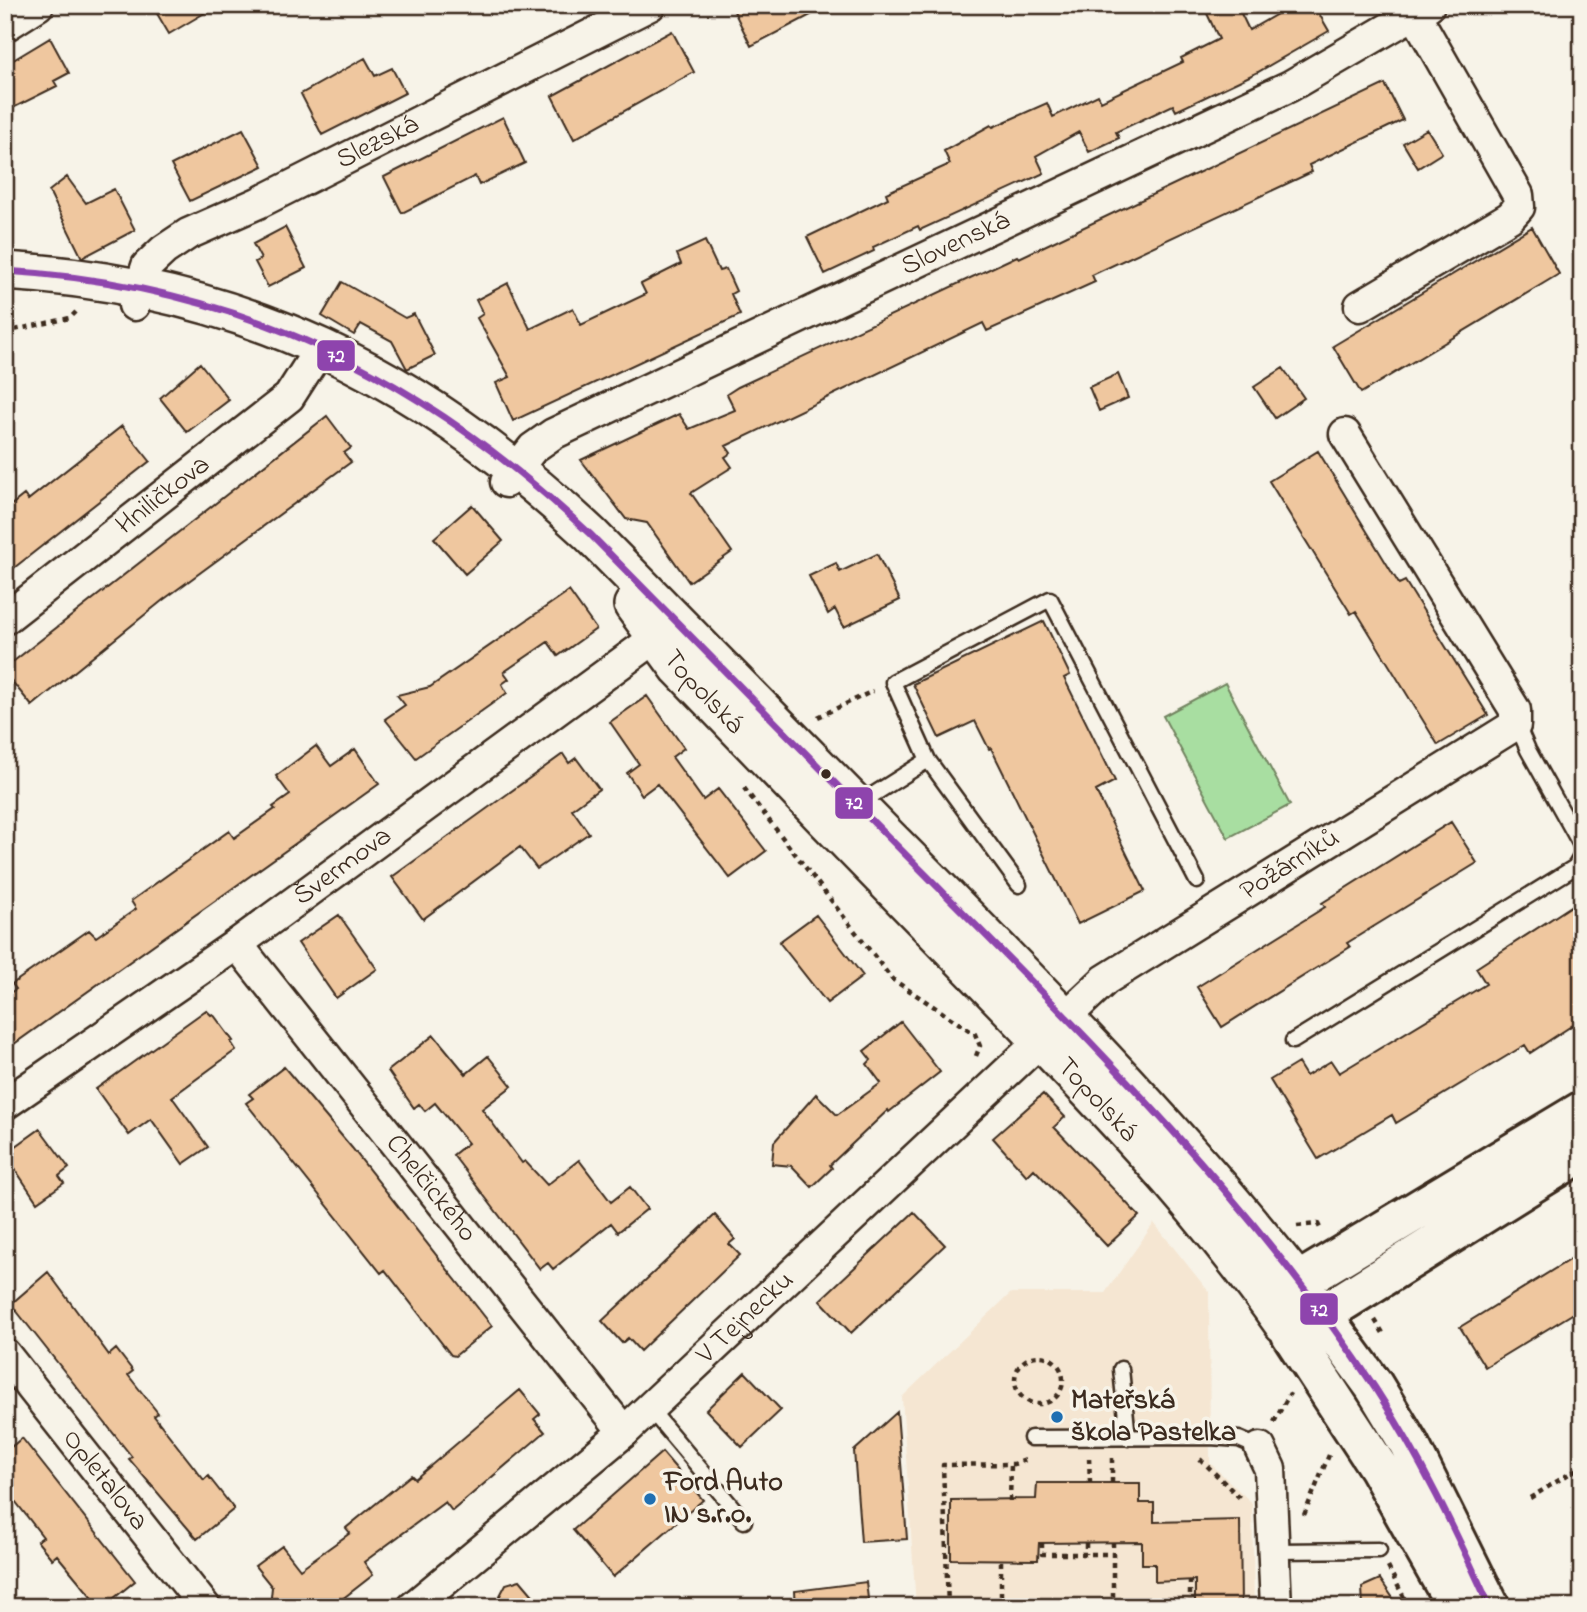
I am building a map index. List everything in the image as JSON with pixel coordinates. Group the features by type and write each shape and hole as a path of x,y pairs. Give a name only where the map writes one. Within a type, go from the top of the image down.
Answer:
{"main road":[{"path":"1457,1607 1305,1324 1283,1293 1582,1111"},
{"path":"1305,1324 1582,1152"},
{"path":"1305,1324 1374,1387 1409,1444 1490,1607"}],"street":[{"path":"5,26 38,5"},
{"name":"Slezská","path":"136,297 152,260 188,234 258,203 650,5"},
{"name":"Slovenská","path":"512,475 533,447 553,433 1290,86 1422,10 1518,195 1519,207 1510,217 1360,306"},
{"name":"Topolská","path":"5,271 243,315 320,344 406,390 590,534 667,630 678,668 847,819 1053,1028 1216,1180 1283,1293"},
{"name":"Topolská","path":"5,294 136,297 248,336 312,361 512,475"},
{"name":"Hniličkova","path":"5,620 289,397 312,361"},
{"path":"1345,434 1515,710 1516,722"},
{"name":"Švermova","path":"5,1104 237,944 667,630"},
{"name":"Požárníků","path":"1053,1028 1110,977 1510,730 1516,722"},
{"name":"Chelčického","path":"237,944 624,1432"},
{"name":"V Tejnecku","path":"413,1607 650,1409 1053,1028"},
{"name":"Opletalova","path":"5,1354 205,1607"},
{"path":"1260,1448 1270,1469 1282,1551 1276,1607"}],"lane":[{"path":"1019,885 928,760 893,682 1050,600 1197,881"},
{"path":"1293,1041 1575,867 1582,846 1528,750 1516,722"},
{"path":"847,819 871,796 928,760"},
{"path":"1121,1369 1128,1438"},
{"path":"650,1409 744,1521"},
{"path":"1031,1438 1238,1439 1260,1448"},
{"path":"1282,1551 1379,1550"}],"path":[{"path":"812,720 893,682"},
{"path":"739,782 892,979 975,1034 980,1046 975,1057 995,1080"},
{"path":"1042,1356 1057,1365 1063,1381 1054,1399 1035,1404 1018,1394 1015,1375 1025,1360 1042,1356"},
{"path":"1260,1448 1292,1388"},
{"path":"1282,1551 1332,1447"},
{"path":"1112,1454 1112,1482"},
{"path":"1077,1455 1125,1454"},
{"path":"1207,1454 1200,1454 1200,1462 1246,1504"},
{"path":"1089,1455 1090,1482"},
{"path":"948,1607 943,1465 1011,1464 1030,1458"},
{"path":"1010,1501 1011,1464"},
{"path":"1531,1498 1582,1466"},
{"path":"1113,1542 1113,1607"},
{"path":"1042,1543 1042,1554 1113,1554"},
{"path":"1086,1543 1086,1554"},
{"path":"1379,1550 1409,1607"},
{"path":"1001,1561 1001,1607"},
{"path":"1190,1580 1190,1607"}],"shaded area":[{"name":"Mateřská škola Pastelka","path":"1154,1223 1209,1292 1210,1463 1252,1503 1254,1607 916,1607 902,1397 1011,1293 1105,1293"}],"green space":[{"path":"1225,683 1290,805 1228,838 1163,716"}],"building":[{"path":"152,5 218,5 169,34"},
{"path":"731,5 830,5 751,46"},
{"path":"1203,5 1237,5 1249,30 1293,5 1314,5 1329,31 1258,72 1176,111 1173,105 1116,132 1119,138 1089,152 1079,132 1036,156 1044,173 920,230 918,226 825,274 807,237 888,198 886,193 950,164 944,151 991,125 993,127 1047,103 1053,117 1098,95 1101,101 1183,62 1181,58 1219,39"},
{"path":"672,31 694,72 574,139 552,96"},
{"path":"50,38 69,73 54,81 57,86 5,112 5,65"},
{"path":"365,58 375,76 392,68 405,93 322,135 301,94"},
{"path":"1385,84 1403,120 1309,165 1312,172 1092,275 1095,282 987,331 983,323 726,446 731,453 725,457 732,467 691,493 732,552 689,582 647,523 626,519 581,460 679,414 689,429 735,410 727,394 738,387 1017,256 1019,258"},
{"path":"503,117 525,163 479,185 475,176 402,213 384,177"},
{"path":"243,129 263,166 190,201 171,165"},
{"path":"1427,129 1442,153 1418,168 1403,143"},
{"path":"67,177 86,203 114,189 135,230 82,258 49,191"},
{"path":"285,227 306,268 268,287 255,262 261,259 253,244"},
{"path":"1532,227 1559,274 1361,393 1333,346"},
{"path":"705,241 719,271 726,269 736,291 731,294 740,315 513,421 496,383 510,377 477,318 483,314 476,300 508,283 530,329 573,308 581,325 646,294 641,284 681,264 677,254"},
{"path":"342,282 405,318 414,314 435,355 407,369 392,341 361,324 354,335 322,316"},
{"path":"200,363 229,400 187,432 160,398"},
{"path":"1283,368 1304,398 1275,418 1254,387"},
{"path":"1118,374 1128,398 1099,411 1089,387"},
{"path":"327,416 351,448 344,453 351,462 163,600 32,706 5,673 5,668"},
{"path":"122,426 150,461 5,575 5,510 24,495 28,500"},
{"path":"1318,451 1399,584 1405,581 1488,715 1438,745 1356,611 1351,614 1269,481"},
{"path":"472,505 503,541 465,574 434,538"},
{"path":"877,554 900,600 844,627 835,609 828,614 809,576 836,563 840,572"},
{"path":"569,591 596,629 558,656 548,642 504,672 509,679 502,684 507,693 416,758 385,719 405,705 397,695 430,687"},
{"path":"1044,621 1070,675 1064,678 1115,781 1096,791 1145,891 1078,924 975,721 939,738 913,684"},
{"path":"647,696 684,748 672,757 703,800 718,789 766,851 730,878 657,784 642,795 627,773 639,764 610,722"},
{"path":"316,746 331,766 355,749 379,784 14,1044 5,1031 5,996 16,989 12,984 89,930 96,937 136,909 131,901 229,831 234,838 275,809 273,807 290,795 276,776"},
{"path":"563,754 569,763 576,758 599,789 572,809 589,833 537,869 520,847 423,919 392,877"},
{"path":"1451,822 1477,863 1347,943 1350,947 1222,1027 1197,987 1325,907 1322,903"},
{"path":"1582,899 1582,1019 1530,1053 1525,1045 1396,1123 1392,1115 1318,1159 1270,1080 1298,1063 1306,1076 1331,1061 1339,1073 1486,984 1476,968"},
{"path":"339,915 377,969 336,998 298,943"},
{"path":"816,915 863,976 827,1003 779,942"},
{"path":"206,1010 213,1014 233,1041 231,1042 236,1050 172,1097 208,1147 183,1164 151,1119 129,1135 96,1089"},
{"path":"901,1022 940,1072 889,1112 888,1110 830,1165 832,1168 812,1187 792,1166 772,1164 774,1142 816,1094 837,1115 881,1083 867,1064 871,1060 864,1051"},
{"path":"434,1035 466,1074 488,1056 512,1086 482,1109 522,1163 525,1161 547,1185 579,1160 611,1202 630,1187 647,1209 618,1232 611,1223 553,1269 548,1263 540,1269 453,1155 468,1143 435,1103 425,1111 419,1104 414,1108 388,1071"},
{"path":"284,1067 352,1148 492,1326 455,1356 451,1355 385,1270 381,1273 246,1103 253,1098 249,1094"},
{"path":"1043,1094 1065,1117 1054,1127 1139,1216 1107,1246 1034,1169 1027,1176 993,1138"},
{"path":"40,1129 69,1168 59,1176 64,1183 37,1202 5,1154"},
{"path":"914,1212 945,1245 851,1333 820,1300"},
{"path":"715,1215 735,1239 729,1244 740,1255 640,1351 628,1338 622,1343 602,1321"},
{"path":"1582,1252 1582,1308 1485,1367 1460,1327"},
{"path":"48,1272 109,1355 116,1349 133,1371 128,1375 158,1413 154,1416 204,1480 208,1476 234,1509 197,1539 129,1459 132,1457 11,1304"},
{"path":"745,1372 781,1410 742,1447 706,1410"},
{"path":"520,1390 540,1414 534,1419 545,1432 452,1511 445,1502 364,1562 373,1575 332,1607 270,1607 272,1587 255,1566 282,1546 300,1569 350,1533 346,1528 411,1475 415,1479"},
{"path":"897,1412 907,1539 861,1542 854,1451"},
{"path":"22,1438 135,1581 103,1607 100,1607 57,1555 52,1559 37,1541 43,1537 5,1488 5,1452"},
{"path":"662,1452 703,1500 613,1577 573,1530"},
{"path":"1037,1483 1140,1483 1140,1503 1154,1503 1154,1522 1240,1520 1241,1607 1195,1607 1195,1580 1155,1582 1155,1564 1142,1564 1142,1542 1039,1543 1038,1560 951,1559 951,1500 1036,1499"},
{"path":"1380,1579 1399,1607 1363,1607 1362,1587"},
{"path":"520,1580 543,1607 494,1607 506,1584"},
{"path":"866,1582 869,1607 796,1607 795,1591"}],"transit line":[{"name":"72","path":"5,271 91,280 172,296 249,318 322,348 392,385 460,428 526,478 590,534 1044,994 1219,1183 1326,1317 1375,1388 1437,1495 1490,1607"}],"place":[{"name":"Mateřská škola Pastelka","path":"1057,1417"},
{"name":"Ford Auto IN s.r.o.","path":"650,1499"}]}
